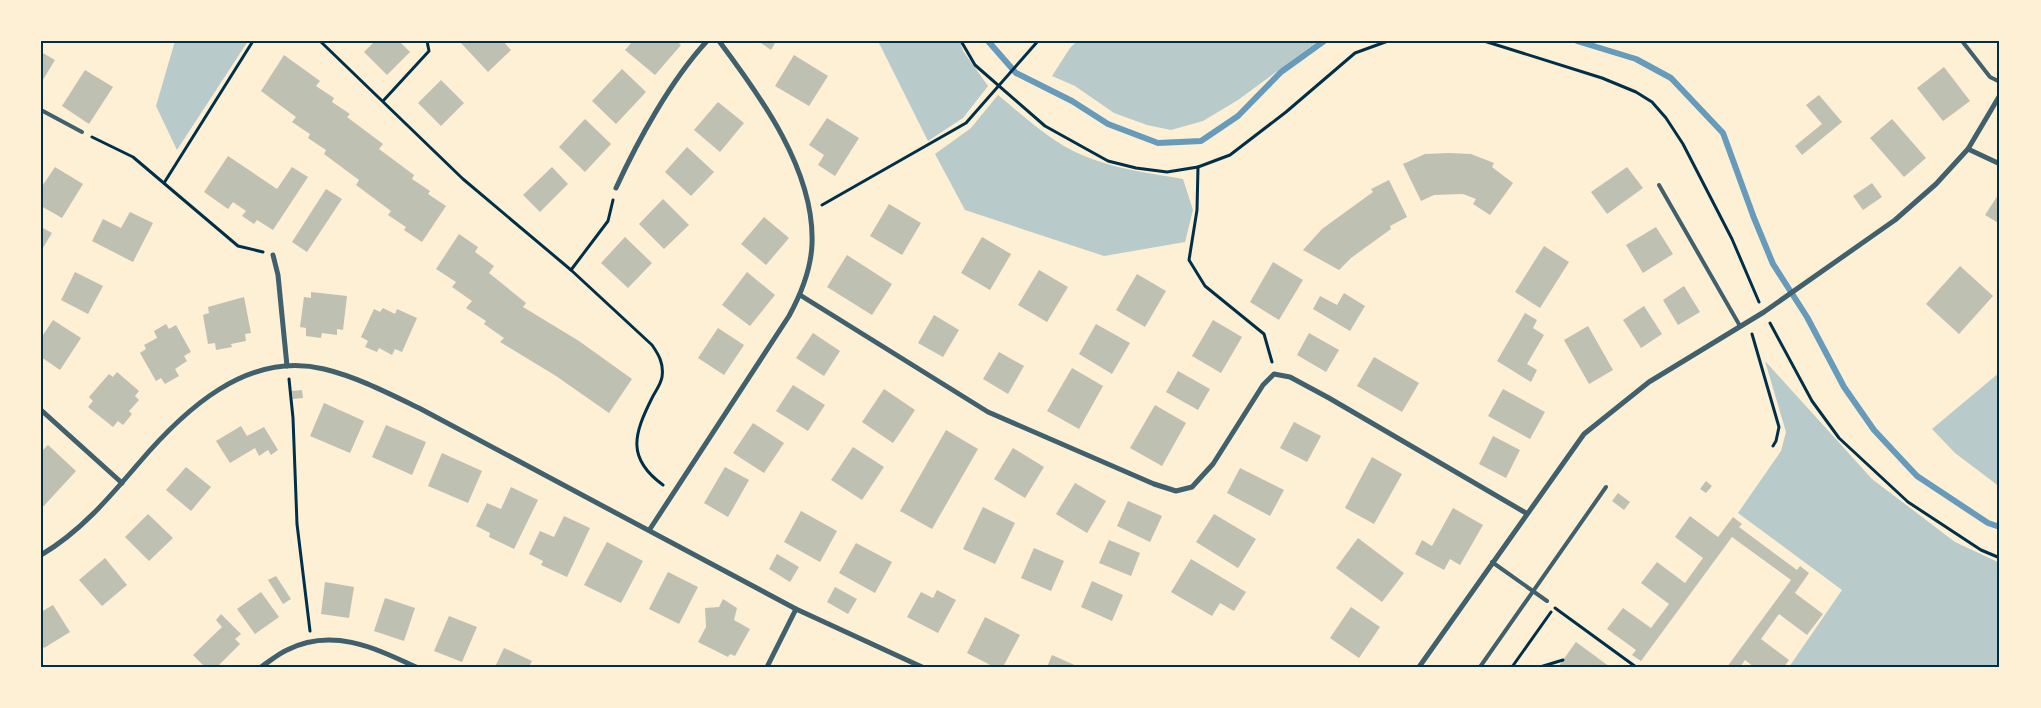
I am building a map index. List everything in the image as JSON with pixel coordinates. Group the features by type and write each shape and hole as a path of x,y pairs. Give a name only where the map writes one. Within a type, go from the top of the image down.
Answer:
{"street":[{"path":"616,188 637,144 691,58 707,41"},
{"path":"650,529 675,493 800,295 808,268 812,244 810,212 802,182 790,152 754,88 719,41"},
{"path":"1419,667 1526,513 1584,434 1650,382 1764,312 1804,282 1895,220 1936,184 1968,148 2000,95"},
{"path":"1968,148 2000,164"},
{"path":"273,255 278,275 287,366"},
{"path":"800,295 988,412 1154,484 1176,491 1192,487 1213,464 1263,385 1274,374 1290,377 1329,398 1526,513"},
{"path":"41,555 56,546 88,520 186,413 208,395 246,375 287,366 322,368 367,383 419,408 650,529 796,609 922,667"},
{"path":"41,410 122,482"},
{"path":"767,667 796,609"},
{"path":"261,667 288,649 311,642 344,640 361,643 416,667"}],"lane":[{"path":"1962,41 1990,77 2000,82"},
{"path":"41,110 82,132"},
{"path":"1659,185 1740,326"},
{"path":"1480,667 1606,488"},
{"path":"1492,562 1547,601"}],"path":[{"path":"164,183 253,41"},
{"path":"320,41 463,178 571,270 652,345 661,359 662,378 638,426 637,456 654,478 675,493"},
{"path":"383,100 429,51 428,41"},
{"path":"961,41 975,65 1045,126 1108,161 1136,168 1167,172 1198,167 1230,155 1286,112 1355,52 1388,41"},
{"path":"810,212 966,123 1038,41"},
{"path":"1484,41 1602,78 1636,92 1652,102 1671,124 1709,192 1764,312 1812,401 1839,438 1908,502 1981,550 2000,558"},
{"path":"82,132 133,157 238,246 273,255"},
{"path":"1198,167 1197,210 1189,260 1205,286 1264,334 1270,350 1274,374"},
{"path":"571,270 608,221 616,188"},
{"path":"1746,322 1754,340 1779,427 1773,446"},
{"path":"287,366 292,418 296,524 311,642"},
{"path":"1512,667 1554,607 1636,667"},
{"path":"1540,667 1563,660"}],"shaded area":[{"path":"175,41 248,41 177,150 156,106"},
{"path":"878,41 960,41 963,51 988,86 963,118 928,141"},
{"path":"1077,41 1318,41 1238,100 1203,121 1171,130 1147,125 1114,113 1075,86 1052,76 1070,48"},
{"path":"998,95 1049,136 1082,155 1119,167 1183,179 1193,210 1185,242 1104,256 965,210 935,154 971,128"},
{"path":"1765,361 1872,479 1955,542 2000,563 2000,667 1789,667 1842,590 1738,513 1781,451 1786,432"},
{"path":"2000,372 2000,487 1955,453 1932,429"}],"building":[{"path":"375,41 399,41 410,52 387,75 364,52"},
{"path":"462,41 503,41 511,50 488,72 461,43"},
{"path":"633,41 676,41 681,45 655,75 625,50"},
{"path":"758,41 776,41 771,50"},
{"path":"41,52 55,60 41,83"},
{"path":"284,55 320,81 316,86 334,98 332,102 350,114 347,117 383,144 379,149 414,175 412,179 430,191 428,194 446,206 422,242 404,230 406,227 388,215 391,211 356,185 359,180 324,154 326,150 308,138 310,134 292,122 296,117 261,91"},
{"path":"794,55 828,76 809,106 775,86"},
{"path":"1944,67 1970,101 1943,121 1917,88"},
{"path":"622,69 646,92 616,124 592,101"},
{"path":"85,70 113,87 89,124 62,106"},
{"path":"441,80 464,103 441,126 418,103"},
{"path":"1819,95 1842,122 1802,155 1795,146 1822,124 1806,105"},
{"path":"718,102 744,123 720,152 694,130"},
{"path":"827,118 859,138 835,176 818,165 824,155 809,145"},
{"path":"585,119 611,144 585,172 559,147"},
{"path":"1892,119 1926,158 1904,177 1870,138"},
{"path":"687,147 714,172 691,196 665,172"},
{"path":"1425,154 1471,154 1494,163 1492,167 1513,183 1490,215 1473,204 1476,199 1463,194 1434,195 1421,201 1403,164"},
{"path":"228,156 277,189 292,167 308,177 273,230 257,220 254,224 242,216 246,211 233,202 228,209 204,192"},
{"path":"55,167 83,184 62,218 41,206 41,188"},
{"path":"552,167 568,184 540,212 523,195"},
{"path":"1627,167 1643,188 1607,214 1591,192"},
{"path":"1389,180 1407,217 1390,226 1391,229 1351,258 1339,270 1303,250 1322,229 1373,192 1371,189"},
{"path":"1872,183 1882,197 1863,210 1853,196"},
{"path":"326,189 342,199 307,252 292,242"},
{"path":"2000,192 2000,224 1985,215"},
{"path":"663,199 689,225 664,249 639,224"},
{"path":"889,204 921,223 902,255 870,236"},
{"path":"130,212 153,223 133,262 92,241 103,219 121,228"},
{"path":"764,217 789,238 766,265 741,244"},
{"path":"41,227 52,233 41,251"},
{"path":"1656,227 1673,254 1643,273 1626,245"},
{"path":"459,234 478,247 475,252 494,266 489,273 526,303 523,307 579,341 632,379 609,413 556,376 500,342 504,338 484,324 486,321 466,308 472,301 452,287 456,282 436,269"},
{"path":"625,237 652,263 628,288 601,263"},
{"path":"982,237 1011,254 990,290 961,273"},
{"path":"1544,246 1569,262 1540,308 1515,292"},
{"path":"847,255 892,284 872,315 827,287"},
{"path":"1273,262 1303,280 1279,320 1250,302"},
{"path":"1960,266 1993,296 1959,334 1926,304"},
{"path":"1039,270 1068,287 1047,322 1018,305"},
{"path":"75,272 103,286 88,314 61,300"},
{"path":"747,272 775,295 750,326 722,305"},
{"path":"1137,274 1166,291 1145,327 1116,310"},
{"path":"1684,286 1700,312 1678,325 1663,300"},
{"path":"311,292 347,296 343,330 337,329 337,335 322,333 321,338 306,336 306,328 300,327 304,297 311,298"},
{"path":"1344,293 1365,306 1350,331 1313,309 1320,296 1337,305"},
{"path":"244,297 251,333 245,334 246,341 231,344 232,347 216,350 215,343 208,344 203,315 209,313 208,307"},
{"path":"1644,306 1662,334 1641,348 1623,320"},
{"path":"383,308 395,314 397,309 417,318 402,352 395,349 392,355 379,348 377,352 365,347 368,341 361,337 374,309 380,312"},
{"path":"1525,313 1537,320 1533,328 1544,335 1527,364 1537,370 1531,382 1497,361"},
{"path":"934,315 959,330 943,357 918,343"},
{"path":"53,320 81,338 60,370 41,357 41,338"},
{"path":"1213,320 1242,337 1221,373 1192,356"},
{"path":"166,324 169,329 176,325 191,352 184,356 187,361 175,369 179,376 165,384 161,378 156,381 140,353 146,349 144,345 157,338 154,331"},
{"path":"1096,324 1130,343 1112,374 1079,354"},
{"path":"1588,326 1613,370 1589,384 1564,340"},
{"path":"718,328 744,345 724,375 698,358"},
{"path":"813,333 840,351 824,376 796,358"},
{"path":"1309,333 1339,350 1326,372 1297,355"},
{"path":"999,352 1024,366 1008,394 983,379"},
{"path":"1374,357 1419,383 1402,412 1357,386"},
{"path":"1072,368 1103,386 1079,429 1047,411"},
{"path":"1178,371 1210,389 1198,410 1166,392"},
{"path":"117,372 139,391 135,396 139,400 129,411 132,414 123,425 118,421 113,427 88,407 93,401 89,397 109,374 113,377"},
{"path":"793,385 825,405 808,431 776,411"},
{"path":"884,389 915,410 893,443 862,422"},
{"path":"1503,389 1545,412 1530,439 1488,416"},
{"path":"302,390 303,398 293,399 292,391"},
{"path":"324,403 364,421 350,453 310,436"},
{"path":"1155,405 1186,423 1162,466 1130,448"},
{"path":"1294,422 1321,436 1307,462 1280,448"},
{"path":"753,423 784,443 764,473 733,453"},
{"path":"386,425 426,442 412,475 372,457"},
{"path":"241,426 247,436 264,427 278,450 271,455 268,450 259,456 255,448 230,463 216,441"},
{"path":"946,430 978,449 932,529 900,511"},
{"path":"1493,436 1520,450 1506,478 1479,464"},
{"path":"48,445 76,471 41,509 41,452"},
{"path":"853,447 884,467 862,500 831,480"},
{"path":"1013,448 1044,467 1025,498 994,479"},
{"path":"442,453 482,471 468,503 428,486"},
{"path":"1372,457 1402,474 1374,524 1345,508"},
{"path":"186,467 211,487 191,511 166,490"},
{"path":"725,467 749,480 728,517 704,503"},
{"path":"1240,468 1284,490 1270,516 1227,493"},
{"path":"1706,481 1712,486 1706,493 1700,489"},
{"path":"1075,483 1106,501 1087,533 1056,514"},
{"path":"511,487 538,500 514,549 489,537 490,533 476,526 487,503 501,509"},
{"path":"1618,493 1630,502 1624,510 1612,501"},
{"path":"1128,501 1162,516 1150,542 1117,526"},
{"path":"983,507 1015,523 995,564 963,549"},
{"path":"1453,508 1483,525 1460,565 1450,559 1444,570 1415,554 1422,540 1432,546"},
{"path":"801,511 837,531 820,562 784,542"},
{"path":"148,514 173,538 149,561 125,537"},
{"path":"1214,514 1256,539 1238,568 1196,542"},
{"path":"564,516 590,528 567,577 541,565 543,561 529,554 540,531 554,537"},
{"path":"1690,516 1718,537 1733,517 1742,524 1739,527 1797,570 1800,566 1809,573 1795,593 1823,614 1807,635 1779,614 1761,639 1789,660 1784,667 1754,667 1745,660 1740,667 1727,667 1791,580 1732,537 1641,661 1632,655 1636,650 1607,629 1623,608 1651,628 1669,604 1641,583 1657,562 1685,583 1703,558 1675,537"},
{"path":"1358,538 1404,573 1382,602 1336,568"},
{"path":"1109,540 1140,553 1131,576 1099,563"},
{"path":"607,542 643,561 621,603 584,585"},
{"path":"856,543 892,562 875,593 839,573"},
{"path":"1034,548 1064,561 1051,591 1021,578"},
{"path":"777,554 799,567 790,582 769,569"},
{"path":"105,558 127,585 102,606 79,580"},
{"path":"1191,559 1246,592 1234,611 1220,603 1212,616 1171,592"},
{"path":"668,572 698,587 679,624 649,609"},
{"path":"276,576 291,599 283,604 268,580"},
{"path":"1092,581 1123,595 1112,621 1081,607"},
{"path":"325,582 354,587 349,618 321,614"},
{"path":"835,587 857,599 848,614 827,602"},
{"path":"937,590 956,600 938,633 907,617 921,592 933,598"},
{"path":"261,592 279,617 255,634 237,609"},
{"path":"385,598 415,608 404,641 374,631"},
{"path":"723,599 737,608 734,620 750,629 735,656 730,654 728,657 698,642 706,627 705,608 719,607"},
{"path":"53,605 70,632 44,648 41,643 41,612"},
{"path":"1351,607 1380,627 1359,658 1330,638"},
{"path":"221,614 241,634 235,639 240,644 217,667 205,667 193,655 222,627 216,620"},
{"path":"449,616 477,627 462,662 434,651"},
{"path":"985,617 1020,635 1003,667 994,667 967,653"},
{"path":"1576,642 1610,667 1558,667"},
{"path":"504,648 532,661 529,667 495,667"},
{"path":"1052,655 1079,667 1047,667"}],"waterway":[{"path":"988,41 1016,73 1072,101 1108,124 1158,143 1201,141 1238,116 1281,72 1324,41"},
{"path":"1577,41 1636,59 1671,78 1723,133 1773,264 1807,317 1844,387 1874,430 1917,476 1988,523 2000,527"}]}
